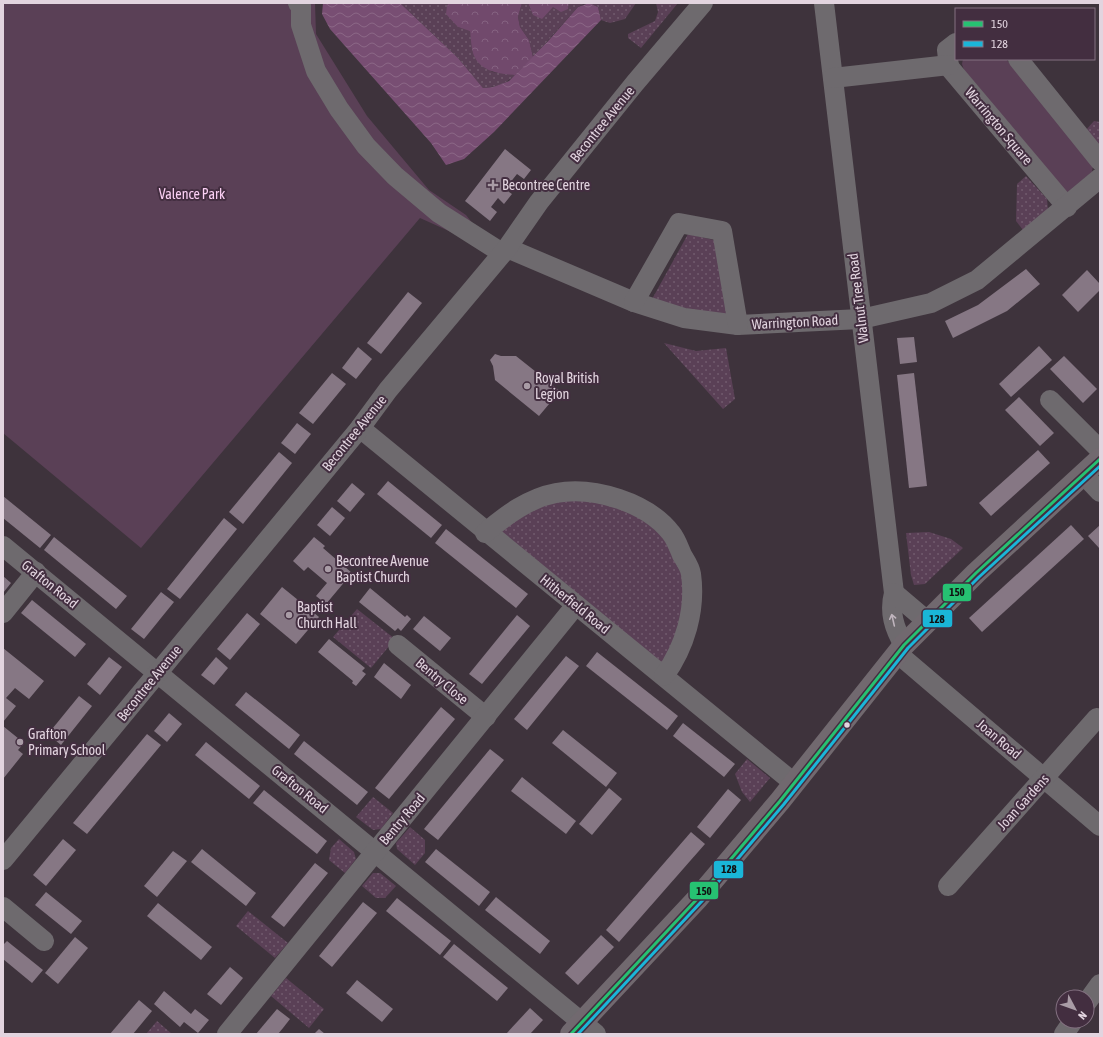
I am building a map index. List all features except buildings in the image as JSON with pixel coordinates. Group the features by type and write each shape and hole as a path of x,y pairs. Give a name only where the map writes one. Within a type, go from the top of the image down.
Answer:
{"main road":[{"path":"584,1030 698,898 794,783 900,649 927,621 1100,459"}],"street":[{"name":"Warrington Road","path":"298,3 301,5 301,25 316,71 339,109 366,146 395,176 439,213 505,250 634,302 684,318 738,325 860,319 931,303 978,280 1100,178"},
{"name":"Becontree Avenue","path":"3,860 360,428 388,390 505,250 539,202 702,3"},
{"name":"Walnut Tree Road","path":"824,3 860,319 894,593 891,603 892,616 900,649"},
{"path":"833,78 949,65 947,50 955,44"},
{"path":"1019,60 1100,161"},
{"name":"Warrington Square","path":"949,65 1067,207"},
{"path":"634,302 679,223 722,231 738,325"},
{"path":"1050,400 1100,450"},
{"name":"Hitherfield Road","path":"360,428 485,533 664,676 794,783"},
{"path":"1083,474 1100,492"},
{"path":"485,533 507,514 533,500 555,493 579,491 615,497 648,512 671,533 691,572 692,604 687,631 675,661 664,676"},
{"name":"Grafton Road","path":"3,546 376,851 584,1030"},
{"path":"3,613 36,572"},
{"path":"894,593 927,621"},
{"name":"Bentry Road","path":"227,1034 282,969 576,605"},
{"name":"Bentry Close","path":"398,645 486,717"},
{"name":"Joan Road","path":"900,649 1100,826"},
{"name":"Joan Gardens","path":"948,886 1097,718"},
{"path":"3,907 44,941"}],"green space":[{"name":"Valence Park","path":"3,3 315,3 316,34 367,116 429,190 466,215 481,234 471,241 420,218 141,548 3,433"},
{"path":"400,3 449,3 458,27 470,30 472,40 492,72 515,75 508,81 492,87 483,88 458,58"},
{"path":"449,3 522,3 518,17 520,27 529,40 533,57 515,75 502,74 484,68 473,53 470,31 458,27 446,14"},
{"path":"522,3 528,3 533,15 553,7 568,9 569,3 586,3 578,7 533,57 529,40 520,27 518,17"},
{"path":"528,3 569,3 568,9 561,12 553,7 542,19 533,15"},
{"path":"589,3 636,3 625,19 610,23 601,20 598,7"},
{"path":"656,3 678,3 641,48 628,38 628,34 655,21 658,12"},
{"path":"963,60 1007,60 1093,165 1092,172 1068,192 1066,192 964,70 962,64"},
{"path":"1094,121 1100,122 1100,146 1085,131"},
{"path":"1026,176 1047,199 1048,210 1023,230 1016,221 1017,184"},
{"path":"688,234 718,241 729,318 651,301"},
{"path":"664,343 696,351 726,348 735,399 723,409"},
{"path":"615,497 671,533 692,604 664,676 485,533 533,500"},
{"path":"929,532 951,539 963,548 925,584 914,585 911,575 906,533"},
{"path":"357,609 395,639 371,668 333,637"},
{"path":"747,759 770,778 750,802 742,792 735,774"},
{"path":"373,797 393,813 381,829 373,830 356,817"},
{"path":"410,827 425,840 425,853 415,865 397,849 396,843"},
{"path":"339,839 354,852 356,859 345,873 329,860 331,848"},
{"path":"373,873 380,873 396,886 385,898 376,898 362,886"},
{"path":"248,911 288,943 275,958 236,926"},
{"path":"286,978 324,1009 309,1028 271,996"},
{"path":"157,1021 172,1034 146,1034"}],"water":[{"path":"323,3 400,3 458,58 483,88 493,87 509,81 549,40 578,7 589,3 598,7 601,20 494,132 464,159 446,165 431,143 330,29 322,14"}],"transit line":[{"name":"150","path":"571,1034 698,898 780,801 904,645 976,573 1100,459"},
{"name":"128","path":"578,1034 702,901 784,804 908,648 979,577 1100,466"}],"place":[{"name":"Becontree Centre","path":"493,185"},
{"name":"Royal British Legion","path":"527,386"},
{"name":"Becontree Avenue Baptist Church","path":"328,569"},
{"name":"Baptist Church Hall","path":"289,615"},
{"name":"Grafton Primary School","path":"20,742"}]}
